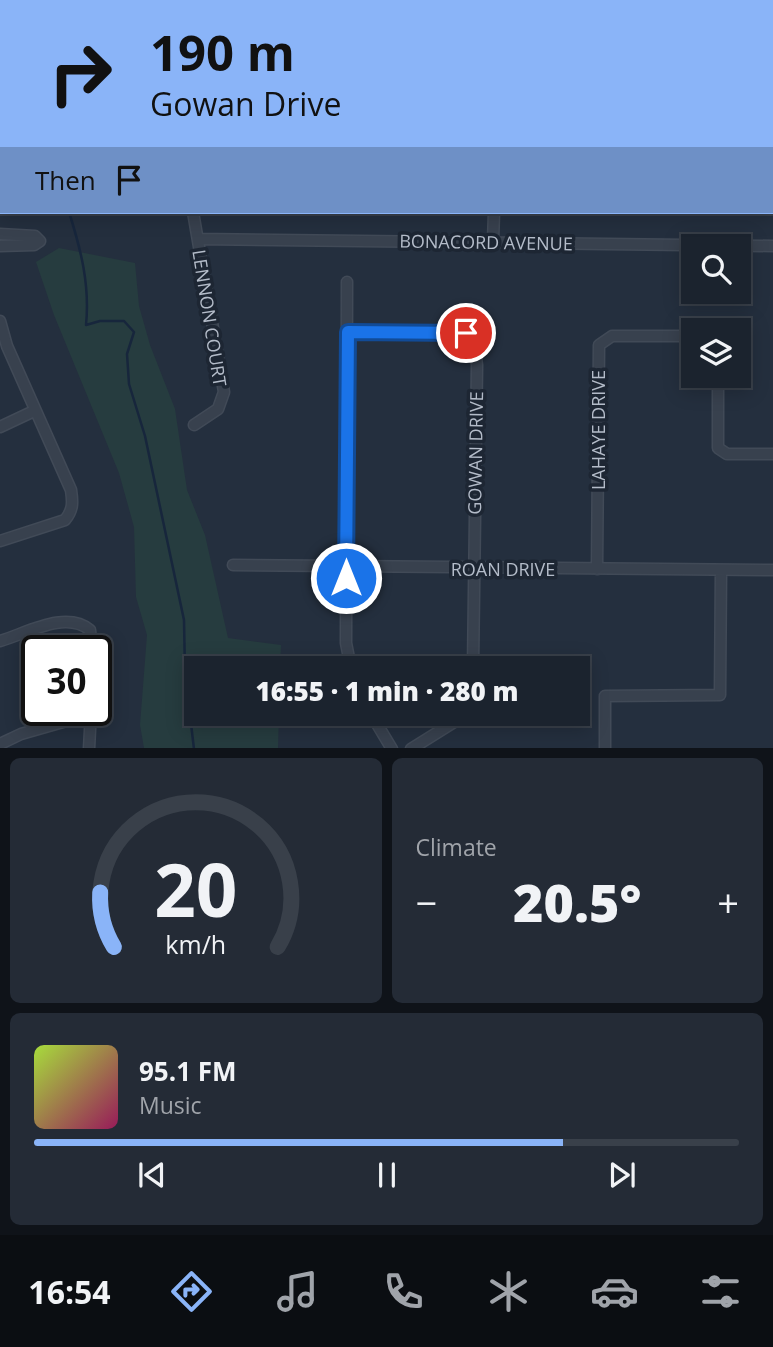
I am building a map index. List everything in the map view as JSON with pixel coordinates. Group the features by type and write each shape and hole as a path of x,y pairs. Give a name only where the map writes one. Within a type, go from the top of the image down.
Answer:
{"street":[{"name":"LENNON COURT","path":"194,214 224,392 218,409 194,425"},
{"path":"493,242 494,214"},
{"path":"0,234 35,236 40,241 34,245 0,246"},
{"name":"BONACORD AVENUE","path":"198,239 773,246"},
{"path":"347,282 346,643 349,656"},
{"path":"0,321 7,346 34,411 71,490 73,503 71,513 65,520 0,541"},
{"name":"GOWAN DRIVE","path":"348,332 466,333 474,342 477,365 473,656"},
{"name":"LAHAYE DRIVE","path":"597,569 598,345 612,336 681,336"},
{"path":"718,388 718,448 727,454 773,454"},
{"path":"0,427 34,411"},
{"name":"ROAN DRIVE","path":"233,565 773,570"},
{"path":"605,748 605,696 720,695 721,570"},
{"path":"0,641 66,620 81,622 90,630 90,635"},
{"path":"0,744 46,726"},
{"path":"89,748 90,726"},
{"path":"378,726 392,748"},
{"path":"411,748 447,726"}],"green space":[{"path":"59,248 135,263 139,306 150,345 175,409 187,490 205,535 228,638 281,645 281,656 184,656 184,726 279,726 278,748 144,748 140,725 147,635 136,597 134,527 119,473 54,315 36,262"}],"waterway":[{"path":"70,214 84,268 86,325 100,321 124,321 134,332 127,354 129,384 145,436 184,620 185,673 194,748"}],"route":[{"path":"346,578 348,332 466,333"}]}
